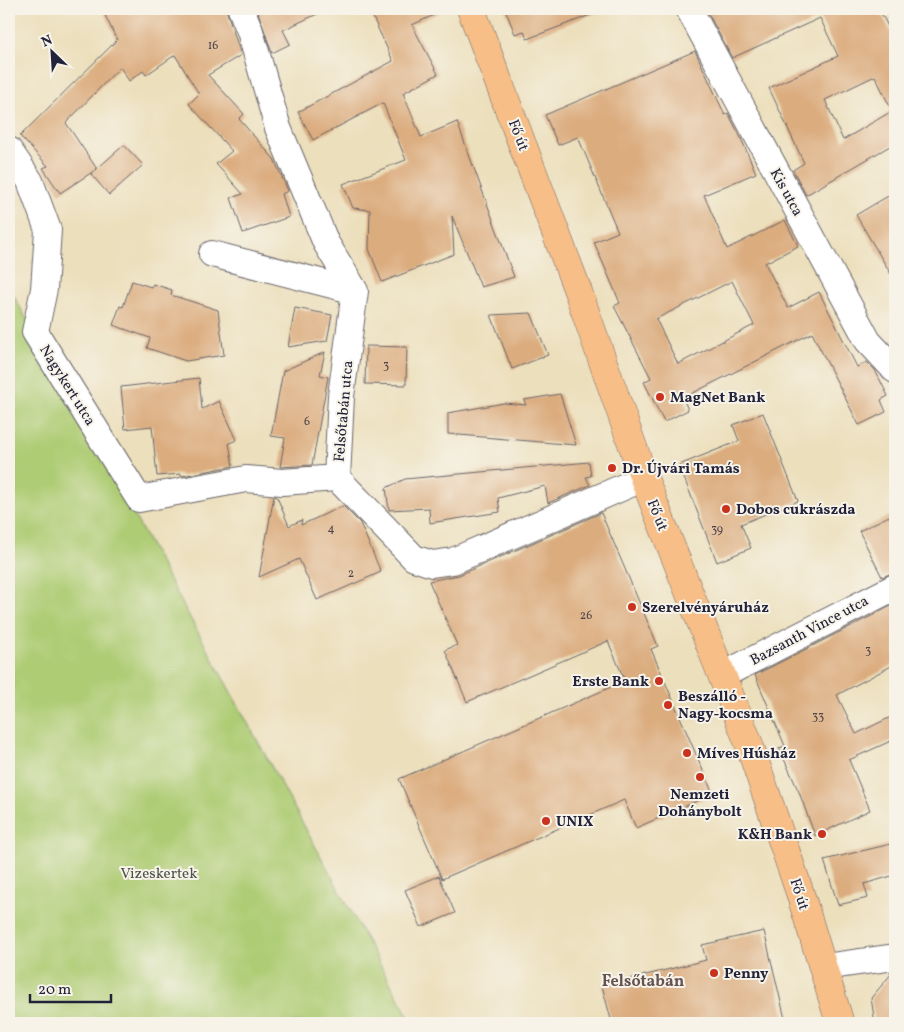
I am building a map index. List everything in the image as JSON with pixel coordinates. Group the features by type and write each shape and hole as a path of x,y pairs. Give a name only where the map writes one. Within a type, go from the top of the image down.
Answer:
{"main road":[{"name":"Fő út","path":"471,9 579,294 644,478 723,675 762,782 824,967 840,1023"}],"street":[{"path":"241,9 250,31 278,128 326,243 356,291"},
{"name":"Kis utca","path":"689,9 868,341 895,370"},
{"name":"Nagykert utca","path":"9,150 30,181 48,230 44,289 35,332 139,499 246,479 282,482 337,478"},
{"path":"212,254 356,291"},
{"name":"Felsőtabán utca","path":"356,291 341,396 337,478 414,558 432,564 453,561 644,478"},
{"name":"Bazsanth Vince utca","path":"723,675 895,586"},
{"path":"824,967 895,957"}],"green space":[{"name":"Vizeskertek","path":"9,287 412,1023 9,1023"}],"building":[{"path":"102,9 226,9 241,55 208,75 244,114 239,119 274,159 288,191 282,194 289,217 243,233 231,198 243,194 216,164 232,151 189,104 199,94 175,55 146,75 143,71 129,81 120,67 66,123 97,169 60,193 43,168 48,166 20,136 117,40"},
{"path":"257,9 328,9 283,30 290,44 272,53"},
{"path":"369,9 447,9 412,25 438,74 403,93 421,137 457,122 514,277 481,287 452,216 454,254 382,282 369,249 370,210 353,208 343,184 406,160 383,103 313,140 298,112 393,61"},
{"path":"505,9 601,9 601,11 527,39 524,31 515,34"},
{"path":"706,9 879,9 895,40 895,143 806,195 793,170 804,163 769,88 838,56 820,18 732,58","holes":["875,76 892,111 843,140 825,100"]},
{"path":"695,51 725,115 728,113 740,136 756,173 704,195 727,249 785,220 798,246 765,263 788,308 819,292 857,367 867,362 875,370 888,396 881,400 886,412 859,425 812,333 683,398 688,410 664,422 644,382 651,378 614,306 620,303 594,242 618,232 578,137 558,145 545,115","holes":["732,281 754,325 678,364 656,319"]},
{"path":"124,145 143,165 109,195 91,174"},
{"path":"895,192 895,281 856,215"},
{"path":"132,281 151,287 153,284 172,290 171,295 218,310 224,355 186,361 147,348 150,338 113,325 120,306 123,307"},
{"path":"295,308 332,315 327,341 288,347"},
{"path":"531,313 548,355 512,369 491,315"},
{"path":"366,346 407,347 406,385 365,384"},
{"path":"325,352 320,375 328,377 312,465 280,467 285,438 271,436 283,371"},
{"path":"199,378 202,409 219,401 237,440 229,443 233,466 182,476 181,474 157,476 152,426 125,429 121,387"},
{"path":"560,394 576,445 448,434 448,413 504,403 526,405 524,400"},
{"path":"763,413 798,501 741,524 751,548 717,562 679,465 739,441 733,425"},
{"path":"589,462 591,476 586,477 590,485 548,503 545,486 498,498 500,512 430,523 429,508 389,510 386,488 405,479"},
{"path":"274,496 277,497 289,526 302,520 301,525 343,506 360,523 381,572 317,600 299,559 259,577"},
{"path":"601,513 658,646 651,649 713,794 636,828 624,800 442,879 399,779 625,681 608,641 467,702 445,650 457,645 429,581 459,575"},
{"path":"889,516 895,529 895,572 882,577 859,531"},
{"path":"895,604 895,664 837,695 856,734 895,715 895,739 849,760 870,810 815,836 799,792 779,748 785,746 755,675"},
{"path":"895,843 895,875 864,884 868,898 838,905 824,860"},
{"path":"439,876 455,913 421,927 405,890"},
{"name":"Penny","path":"764,931 786,1023 612,1023 602,986 706,960 702,945"},
{"path":"895,972 895,1023 875,1023 871,998 892,973"}],"place":[{"name":"MagNet Bank","path":"660,397"},
{"name":"Dr. Újvári Tamás","path":"612,468"},
{"name":"Dobos cukrászda","path":"726,509"},
{"name":"Szerelvényáruház","path":"632,607"},
{"name":"Erste Bank","path":"659,681"},
{"name":"Beszálló - Nagy-kocsma","path":"668,705"},
{"name":"Míves Húsház","path":"687,753"},
{"name":"Nemzeti Dohánybolt","path":"700,777"},
{"name":"UNIX","path":"546,821"},
{"name":"K&H Bank","path":"822,834"},
{"name":"Penny","path":"714,973"}],"district":[{"name":"Felsőtabán","path":"643,980"}]}
